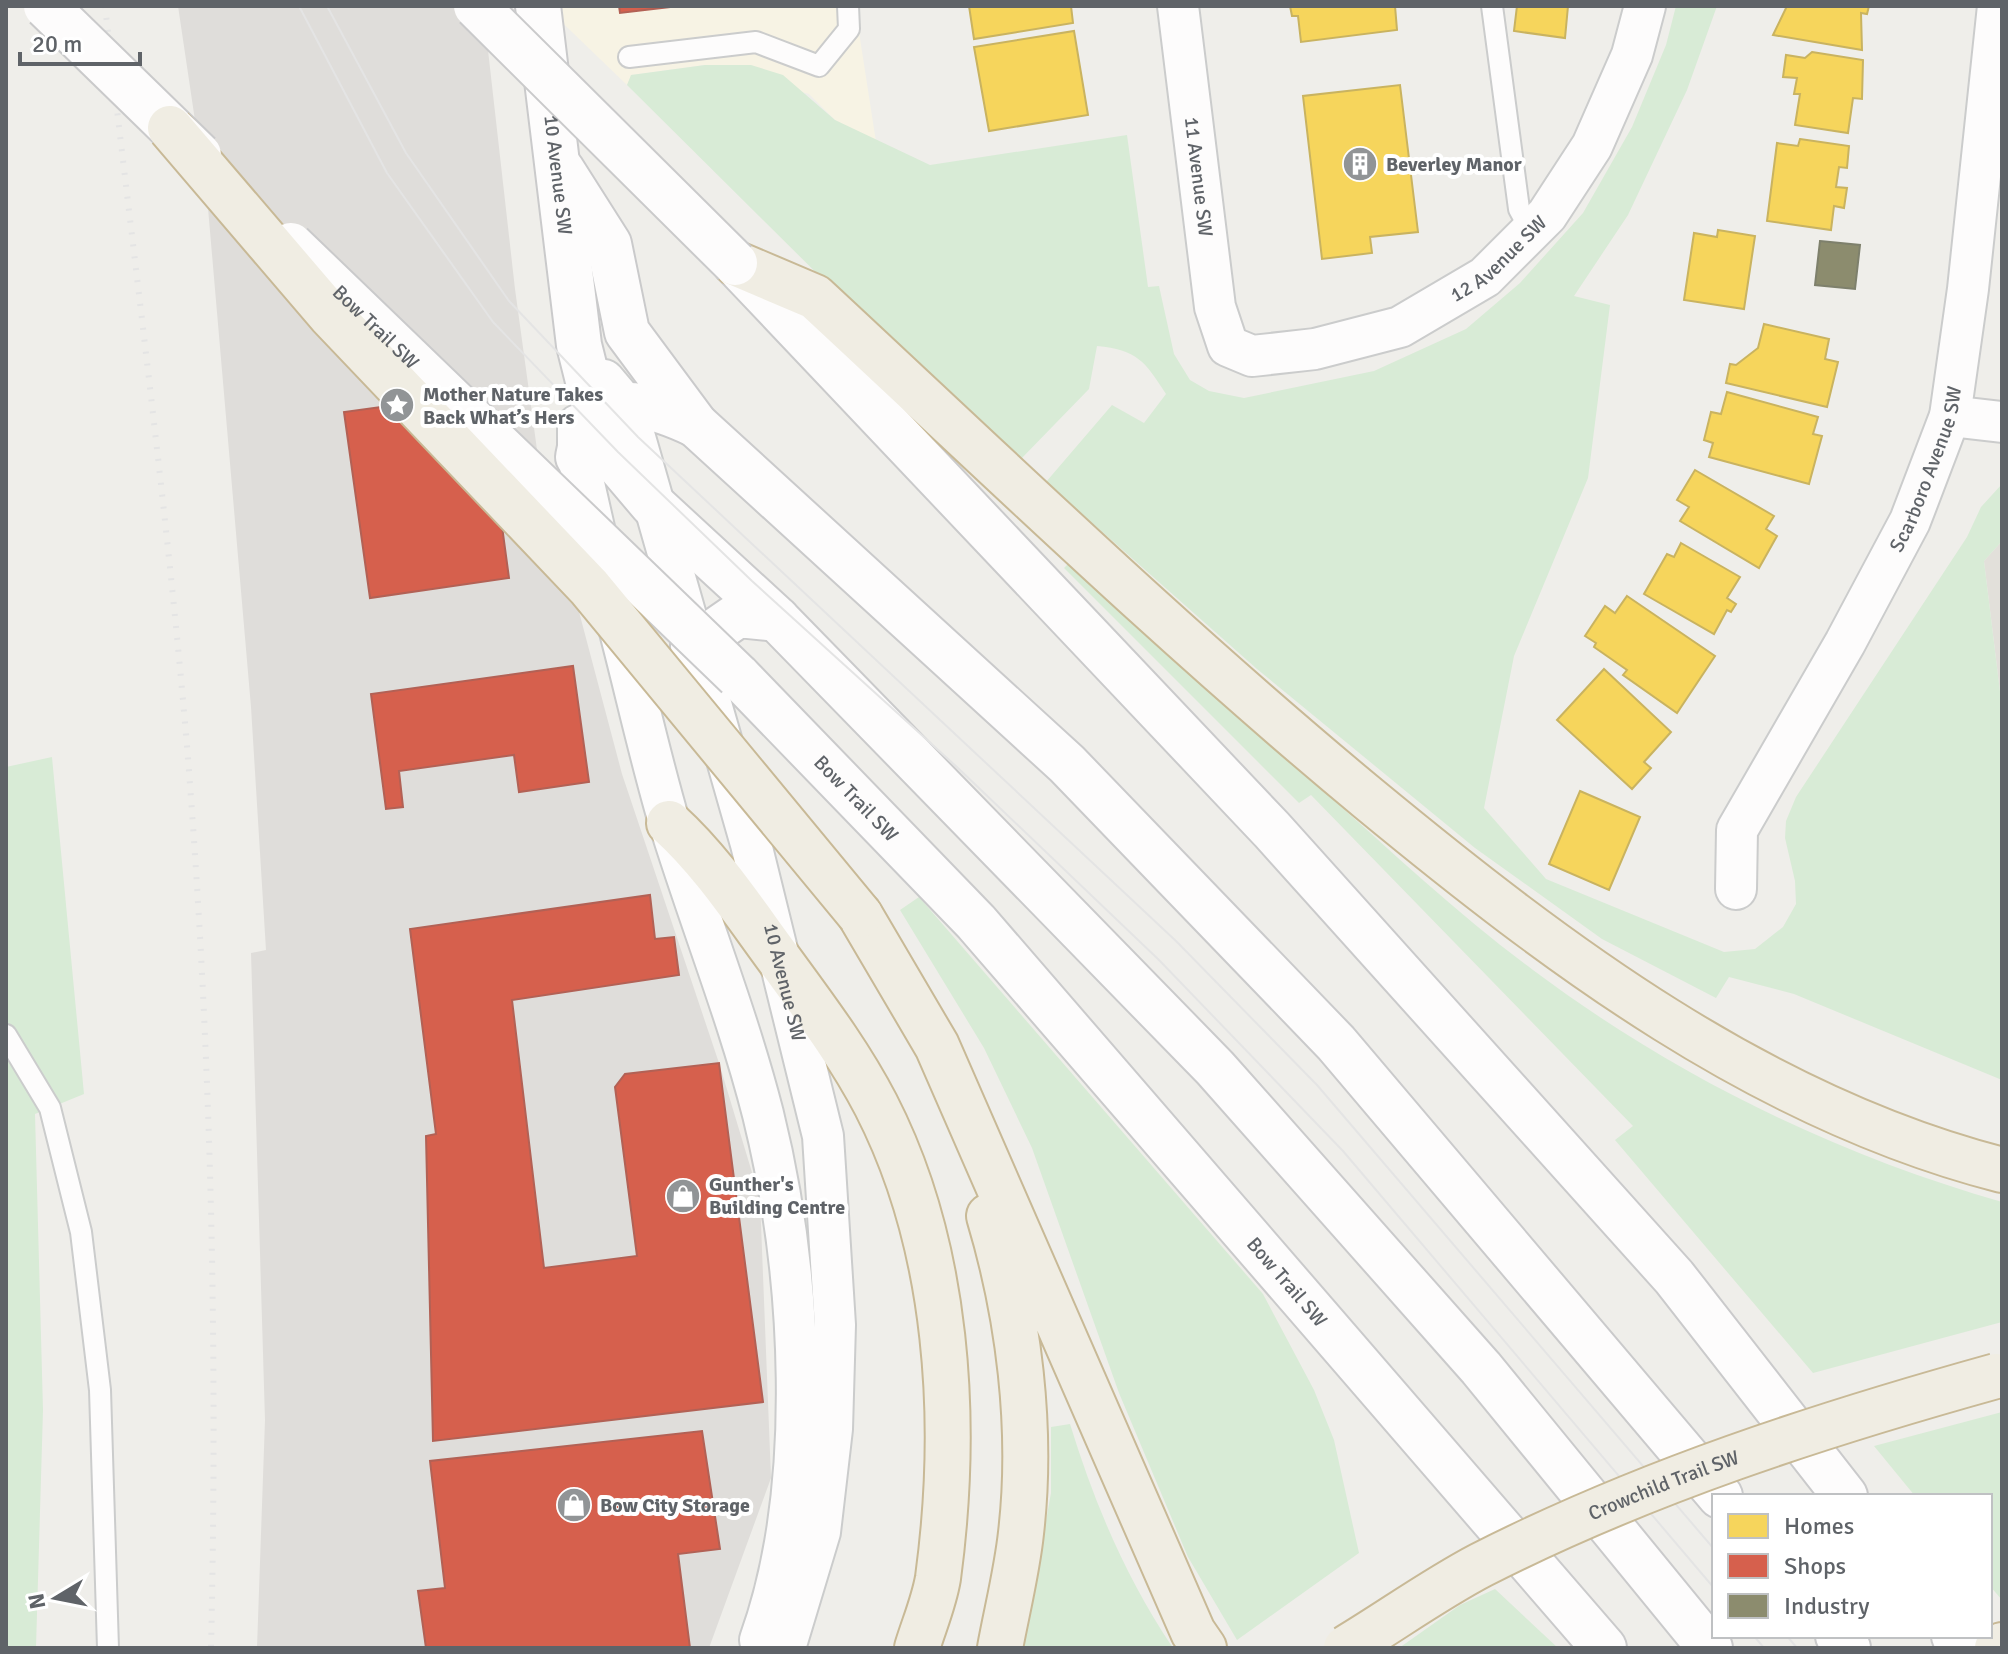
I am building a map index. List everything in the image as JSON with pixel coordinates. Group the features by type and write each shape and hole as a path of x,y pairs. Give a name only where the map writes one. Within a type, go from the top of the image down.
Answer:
{"highway":[{"path":"170,128 330,315 589,587 860,915 937,1046 1193,1632 1204,1648"},
{"path":"735,263 815,297 1285,730 1434,853 1619,993 1802,1097 1954,1158 2002,1170"},
{"path":"669,823 709,865 836,1035 877,1107 911,1187 932,1261 946,1383 946,1478 937,1581 917,1648"},
{"path":"937,1046 999,1247 1024,1395 1021,1532 1000,1648"},
{"name":"Crowchild Trail SW","path":"1346,1648 1479,1566 1613,1504 1848,1417 1999,1375"}],"main road":[{"name":"Bow Trail SW","path":"46,6 738,676 976,922 1604,1648"},
{"path":"476,6 735,263 1272,830 1674,1277 1843,1494"},
{"name":"10 Avenue SW","path":"538,6 579,345"},
{"path":"556,159 609,244 627,332 696,425 1067,764 1336,1043 1718,1494"},
{"path":"579,345 611,411 613,458 652,504 777,619 1215,1068 1481,1368 1710,1648"},
{"path":"578,457 586,428 611,411 635,404 665,411 696,425"},
{"path":"693,646 738,615 777,619"}],"street":[{"name":"11 Avenue SW","path":"1178,6 1215,307 1228,346"},
{"name":"12 Avenue SW","path":"1228,346 1252,356 1315,349 1400,327 1485,277 1532,233 1592,146 1632,55 1645,6"},
{"name":"Scarboro Avenue SW","path":"1736,889 1737,830 1845,643 1910,521 1950,416 1968,289 1998,6"},
{"name":"10 Avenue SW","path":"579,345 578,457 669,823 762,1113 786,1226 794,1314 796,1429 788,1528 757,1648"},
{"path":"1950,416 2002,422"},
{"name":"10 Avenue SW","path":"652,504 782,963 823,1136 835,1325 832,1429 820,1532 785,1648"}],"lane":[{"path":"629,57 756,42 819,66 849,29 848,6"},
{"path":"1492,6 1519,209 1532,233"},
{"path":"6,1035 50,1108 81,1232 100,1390 108,1648"}],"shaded area":[{"path":"178,6 483,6 515,289 538,457 622,774 719,1063 760,1199 771,1478 709,1648 257,1648 265,1420 251,953 266,950 251,707 208,208"},
{"path":"545,6 855,6 876,142 835,120 809,94 705,65 632,75 627,85"},
{"path":"2002,541 2002,708 1984,561"}],"green space":[{"path":"1676,6 1717,6 1687,90 1628,215 1574,296 1610,305 1588,478 1514,656 1484,808 1546,879 1724,952 1755,949 1783,927 1796,904 1795,881 1785,838 1786,821 1796,797 1967,537 1981,507 2002,484 2002,541 1984,561 2002,708 2002,1080 1794,994 1729,977 1716,998 1602,939 1475,848 1257,669 1046,482 1112,405 1144,423 1166,394 1139,359 1122,351 1097,346 1089,389 1020,460 887,343 627,85 631,75 705,65 751,65 783,75 835,120 930,165 1127,135 1148,287 1159,286 1174,354 1190,380 1209,391 1244,398 1374,371 1466,329 1520,283 1583,213 1632,127 1666,45"},
{"path":"1068,564 1453,906 1586,1008 1699,1077 1817,1135 1939,1183 2002,1202 2002,1322 1813,1373 1615,1140 1633,1126 1311,795 1299,803 1064,568"},
{"path":"52,757 84,1094 35,1114 43,1410 36,1648 6,1648 6,767"},
{"path":"919,897 1263,1294 1314,1390 1334,1440 1359,1553 1237,1640 1188,1557 1119,1393 1032,1148 984,1048 900,910"},
{"path":"2002,1412 2002,1600 1992,1588 1992,1494 1913,1494 1874,1446"},
{"path":"1070,1424 1113,1540 1173,1648 1023,1648 1051,1493 1051,1427"},
{"path":"1495,1589 1558,1648 1399,1648 1460,1605"}],"building: Homes":[{"path":"969,6 1071,6 1073,23 974,39"},
{"path":"1290,6 1395,6 1397,30 1301,42 1298,16 1292,16"},
{"path":"1517,6 1568,6 1565,38 1514,31"},
{"path":"1787,6 1869,6 1867,14 1861,13 1862,50 1773,35"},
{"path":"1074,31 1088,115 989,131 974,47"},
{"path":"1812,52 1863,60 1862,99 1853,98 1848,133 1795,125 1800,94 1794,94 1797,78 1783,77 1786,55 1805,58"},
{"name":"Beverley Manor","path":"1400,85 1418,232 1370,237 1372,253 1322,259 1303,96"},
{"path":"1800,139 1849,146 1847,168 1839,167 1836,187 1847,188 1844,208 1834,206 1831,230 1767,221 1777,143 1798,146"},
{"path":"1718,230 1755,236 1744,309 1684,300 1694,233 1717,237"},
{"path":"1764,324 1829,339 1825,359 1838,362 1827,407 1726,383 1730,364 1736,365 1758,348"},
{"path":"1727,392 1818,417 1813,434 1822,436 1809,484 1709,457 1713,443 1704,440 1711,412 1721,414"},
{"path":"1695,470 1774,516 1766,529 1777,536 1759,568 1680,521 1689,507 1677,500"},
{"path":"1681,543 1740,577 1727,598 1736,604 1731,612 1727,610 1714,634 1644,594 1667,554 1674,557"},
{"path":"1627,596 1715,656 1677,713 1623,675 1627,670 1594,647 1596,643 1585,636 1605,606 1615,613"},
{"path":"1604,669 1671,732 1644,762 1651,768 1632,789 1557,720"},
{"path":"1580,791 1640,817 1609,890 1549,864"}],"building: Shops":[{"path":"619,6 679,6 620,13"},
{"path":"484,393 509,578 370,598 344,412"},
{"path":"573,666 589,782 519,792 514,755 399,771 403,807 386,809 371,694"},
{"name":"Gunther's Building Centre","path":"650,895 655,939 674,937 679,975 512,1000 544,1268 637,1256 615,1087 625,1074 719,1063 763,1402 433,1441 426,1136 436,1134 410,929"},
{"name":"Bow City Storage","path":"702,1431 720,1549 678,1554 690,1648 426,1648 418,1591 445,1588 430,1461"}],"building: Industry":[{"path":"1820,241 1860,245 1855,289 1815,285"}],"tram line":[{"path":"299,6 387,173 493,322 618,452 752,581 958,768 1159,960 1343,1151 1712,1586"},
{"path":"327,6 406,153 509,301 638,437 1176,941 1317,1085 1712,1547"},
{"path":"1756,1638 1764,1648"},
{"path":"1789,1638 1797,1648"}],"railway":[{"path":"105,6 169,561 195,858 211,1197 214,1423 211,1648"}],"place":[{"name":"Beverley Manor","path":"1360,164"},
{"name":"Mother Nature Takes Back What’s Hers","path":"397,405"},
{"name":"Gunther's Building Centre","path":"683,1196"},
{"name":"Bow City Storage","path":"574,1505"}]}
